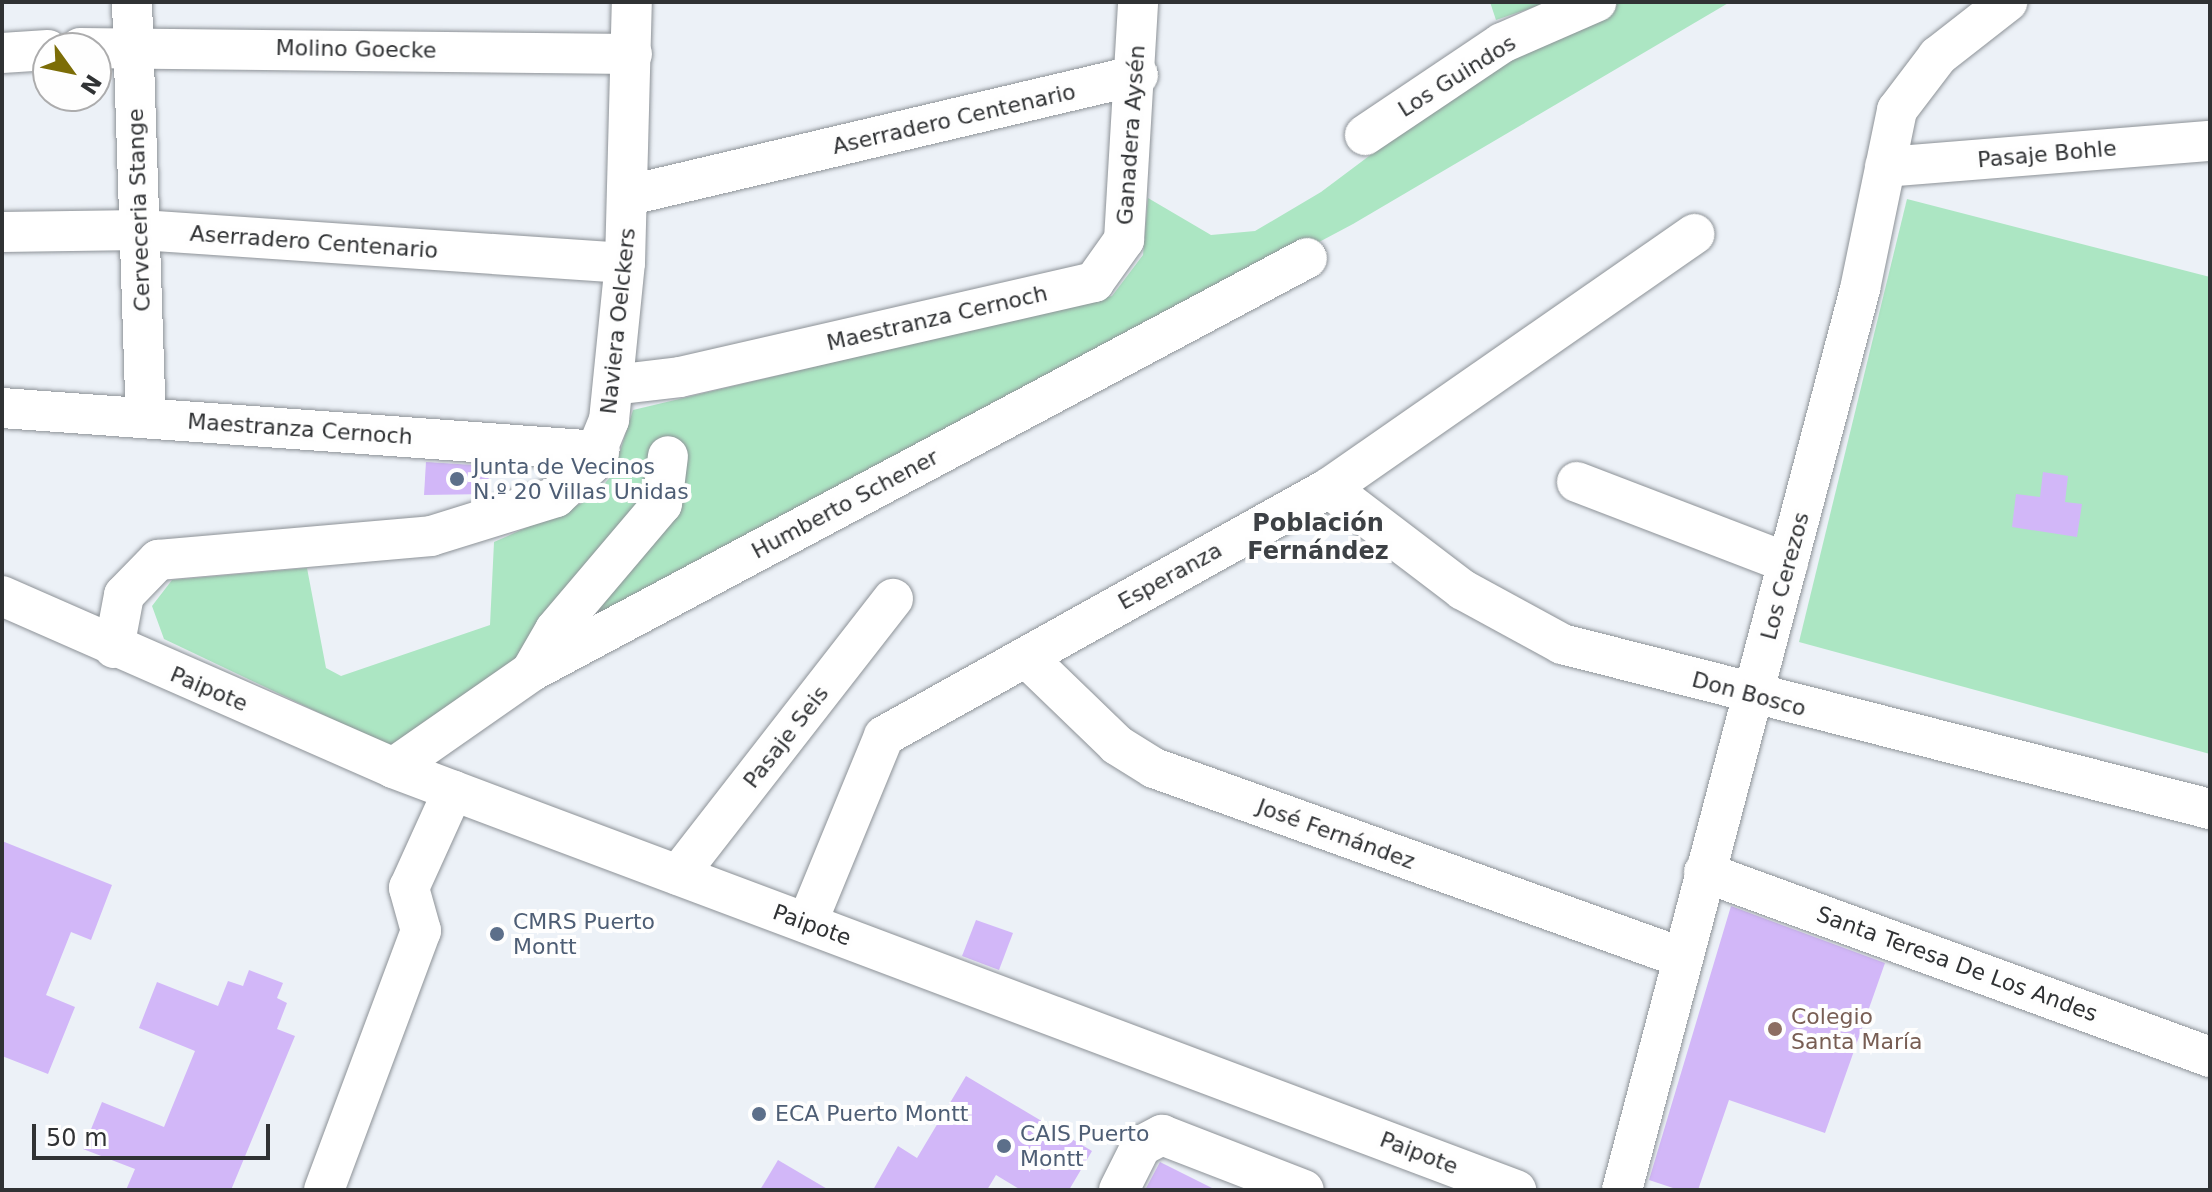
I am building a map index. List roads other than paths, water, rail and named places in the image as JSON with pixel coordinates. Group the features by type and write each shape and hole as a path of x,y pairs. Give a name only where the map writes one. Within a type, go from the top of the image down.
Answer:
{"street":[{"name":"Cerveceria Stange","path":"132,2 146,418"},
{"name":"Naviera Oelckers","path":"599,451 613,385 625,263 630,195 633,2"},
{"name":"Ganadera Aysén","path":"1112,265 1124,240 1138,75 1138,2"},
{"name":"Los Guindos","path":"1365,135 1502,43 1596,2"},
{"name":"Los Cerezos","path":"1622,1190 1680,957 1788,563 1897,110 1915,82 1962,32 2007,2"},
{"name":"Molino Goecke","path":"112,46 632,54"},
{"path":"2,53 32,51"},
{"name":"Aserradero Centenario","path":"630,195 1138,75"},
{"name":"Pasaje Bohle","path":"1885,167 2210,141"},
{"name":"Aserradero Centenario","path":"2,232 141,230 625,263"},
{"name":"Esperanza","path":"807,923 884,736 1329,488 1694,234"},
{"name":"Humberto Schener","path":"393,768 532,671 1307,258"},
{"name":"Maestranza Cernoch","path":"613,385 680,377 1094,282 1112,265"},
{"name":"Maestranza Cernoch","path":"2,408 599,451"},
{"path":"114,648 124,595 158,560 431,536 556,497 599,451"},
{"path":"532,671 555,630 662,504 668,456"},
{"path":"1577,482 1788,563"},
{"name":"Don Bosco","path":"1329,488 1427,566 1529,630 1753,696 2210,809"},
{"name":"Paipote","path":"2,596 114,648 393,768 1516,1190"},
{"name":"Pasaje Seis","path":"678,875 893,599"},
{"name":"José Fernández","path":"1026,657 1117,745 1154,768 1680,957"},
{"path":"324,1190 421,931 409,888 453,791"},
{"name":"Santa Teresa De Los Andes","path":"1704,872 2210,1057"},
{"path":"1119,1190 1141,1146 1162,1135 1304,1190"}],"place":[{"name":"Junta de Vecinos N.º 20 Villas Unidas","path":"457,479"},
{"name":"CMRS Puerto Montt","path":"497,934"},
{"name":"Colegio Santa María","path":"1775,1029"},
{"name":"ECA Puerto Montt","path":"759,1114"},
{"name":"CAIS Puerto Montt","path":"1004,1146"}],"district":[{"name":"Población Fernández","path":"1318,538"}]}
